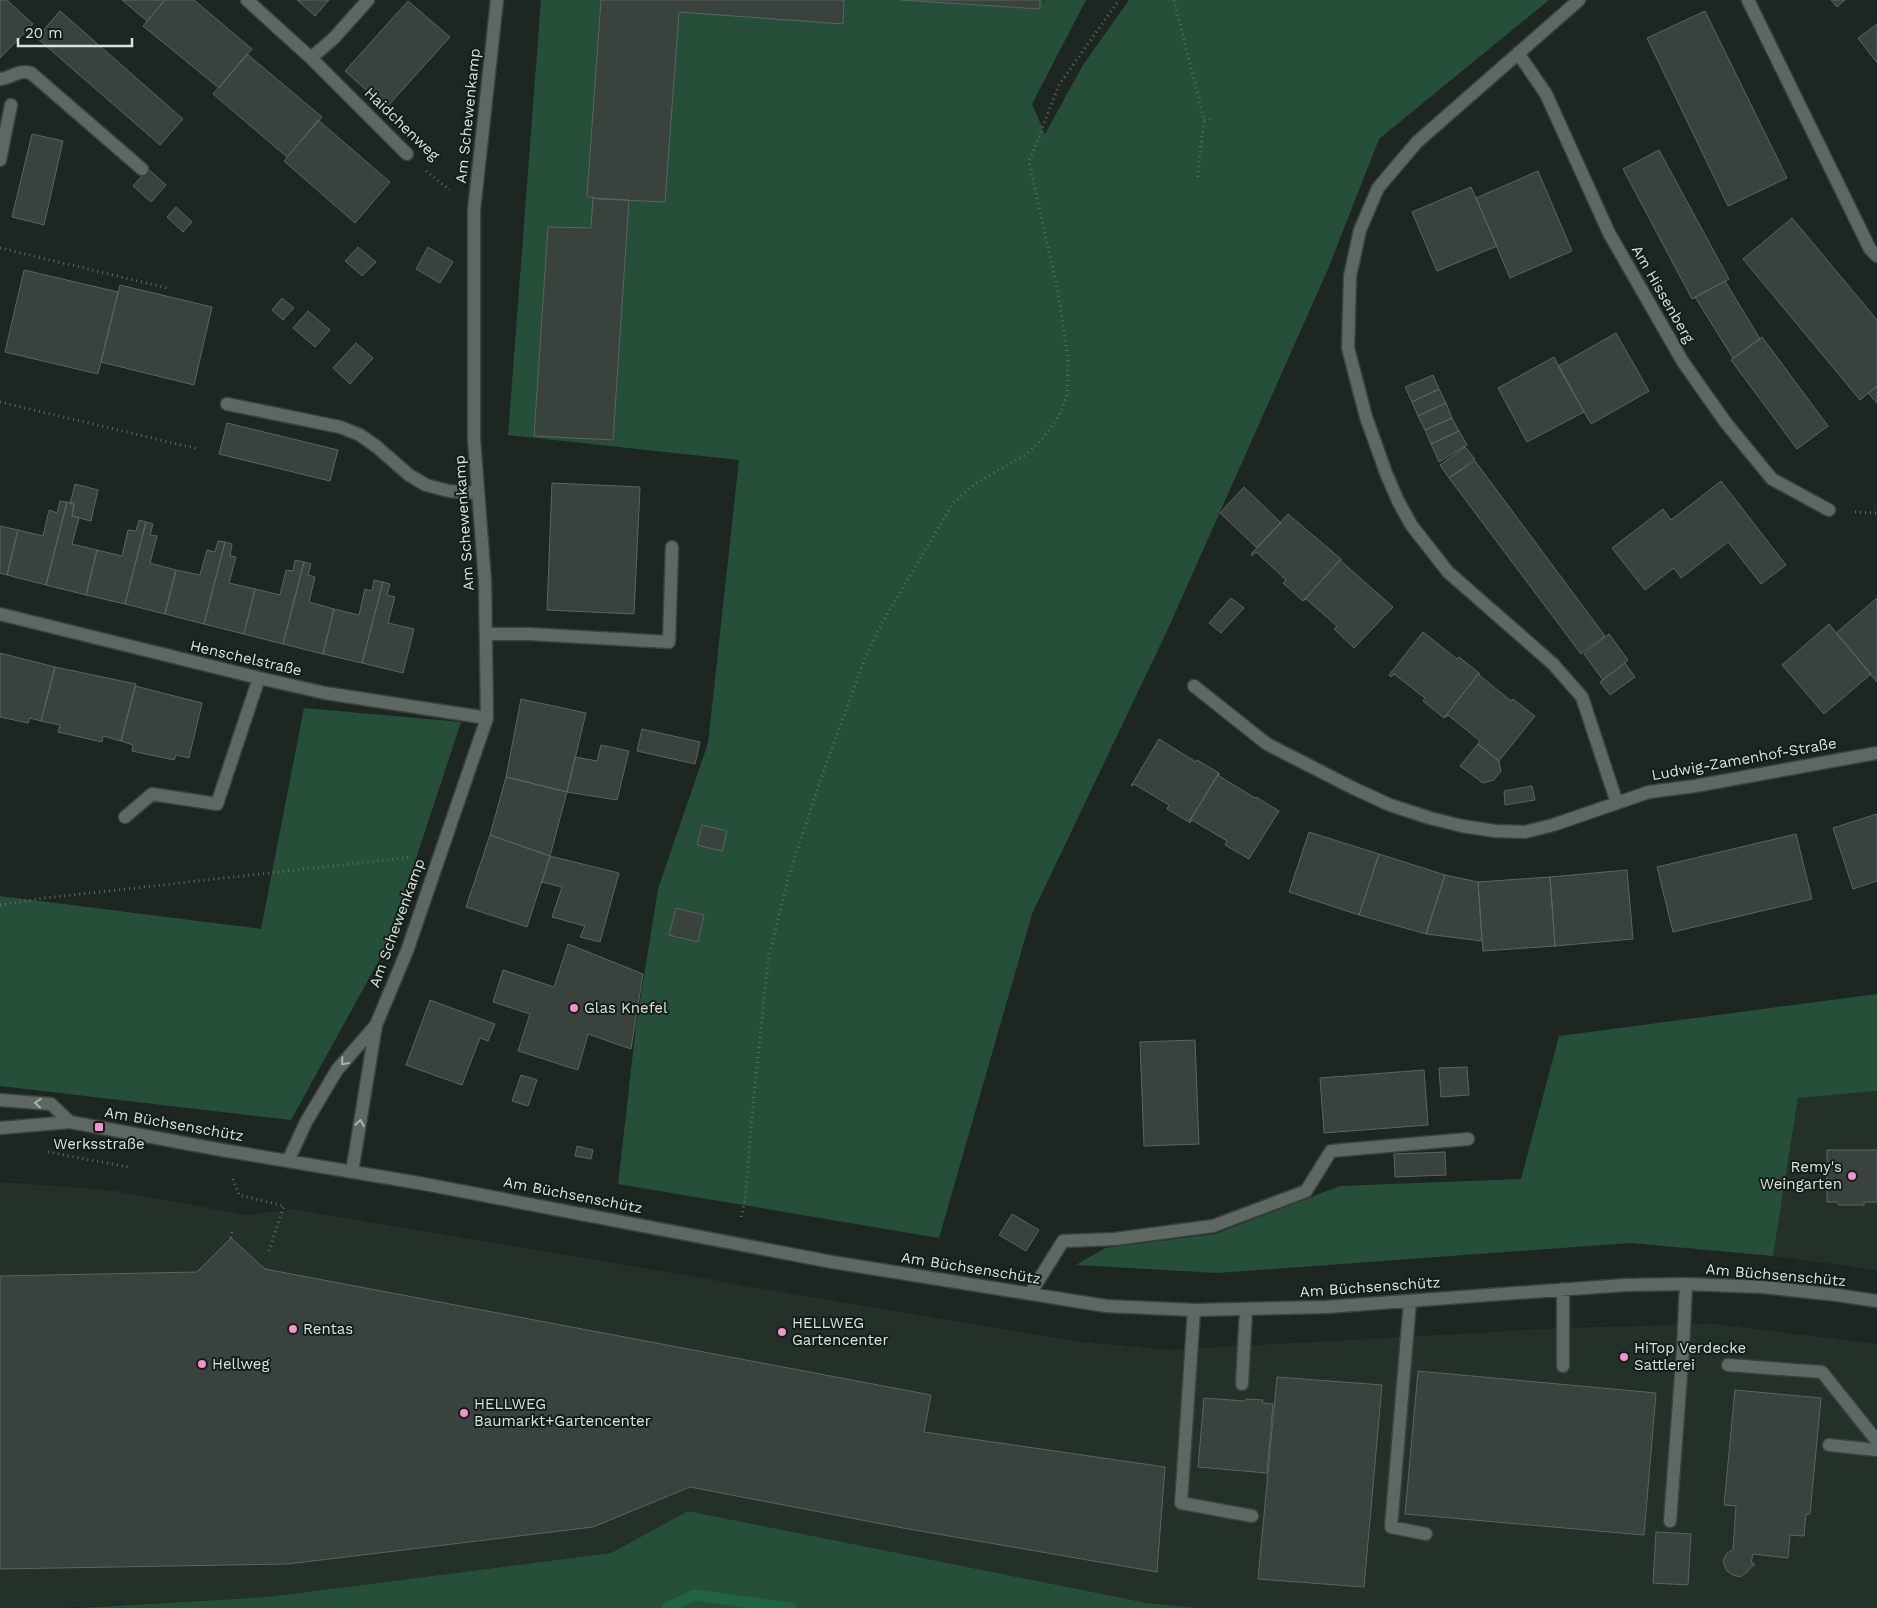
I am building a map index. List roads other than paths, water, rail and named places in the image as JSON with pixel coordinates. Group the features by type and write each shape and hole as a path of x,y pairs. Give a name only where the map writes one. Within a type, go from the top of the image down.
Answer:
{"street":[{"name":"Haidchenweg","path":"248,0 311,58 406,154"},
{"path":"311,58 334,38 368,0"},
{"name":"Am Schewenkamp","path":"352,1172 376,1024 407,951 487,718 485,581 474,439 474,210 497,0"},
{"path":"1579,0 1417,142 1378,188 1360,230 1350,276 1348,348 1366,417 1386,473 1398,501 1412,526 1448,572 1552,664 1582,697 1617,803"},
{"path":"1748,0 1870,250 1877,256"},
{"name":"Am Hissenberg","path":"1518,53 1546,94 1609,233 1683,362 1726,423 1772,478 1829,510"},
{"path":"0,79 25,71 31,73 142,169"},
{"path":"0,160 11,105"},
{"path":"227,404 340,427 360,435 409,475 426,485 448,491 478,493"},
{"path":"486,634 529,634 669,642 672,547"},
{"name":"Henschelstraße","path":"0,614 326,693 487,718"},
{"path":"125,817 152,794 217,804 258,678"},
{"name":"Ludwig-Zamenhof-Straße","path":"1194,686 1267,744 1309,767 1390,805 1462,826 1495,831 1525,832 1553,825 1649,792 1695,786 1877,753"},
{"name":"Am Schewenkamp","path":"288,1161 306,1122 337,1070 376,1024"},
{"path":"0,1100 51,1104 70,1122"},
{"name":"Am Büchsenschütz","path":"0,1128 70,1122 734,1242 832,1262 1106,1306 1194,1310 1326,1307 1625,1285 1686,1284 1764,1287 1877,1301"},
{"path":"1030,1294 1062,1240 1115,1239 1213,1226 1306,1191 1331,1151 1468,1139"},
{"path":"1670,1521 1686,1284"},
{"path":"1563,1289 1563,1366"},
{"path":"1410,1301 1391,1527 1426,1534"},
{"path":"1242,1384 1246,1309"},
{"path":"1194,1310 1181,1503 1252,1516"},
{"path":"1728,1365 1822,1372 1877,1441"},
{"path":"1830,1445 1877,1450"}],"waterway":[{"path":"667,1608 694,1595 791,1608"}],"place":[{"name":"Glas Knefel","path":"574,1008"},
{"name":"Werksstraße","path":"99,1127"},
{"name":"Remy's Weingarten","path":"1852,1176"},
{"name":"Rentas","path":"293,1329"},
{"name":"HELLWEG Gartencenter","path":"782,1332"},
{"name":"HiTop Verdecke Sattlerei","path":"1624,1357"},
{"name":"Hellweg","path":"202,1364"},
{"name":"HELLWEG Baumarkt+Gartencenter","path":"464,1413"}]}
